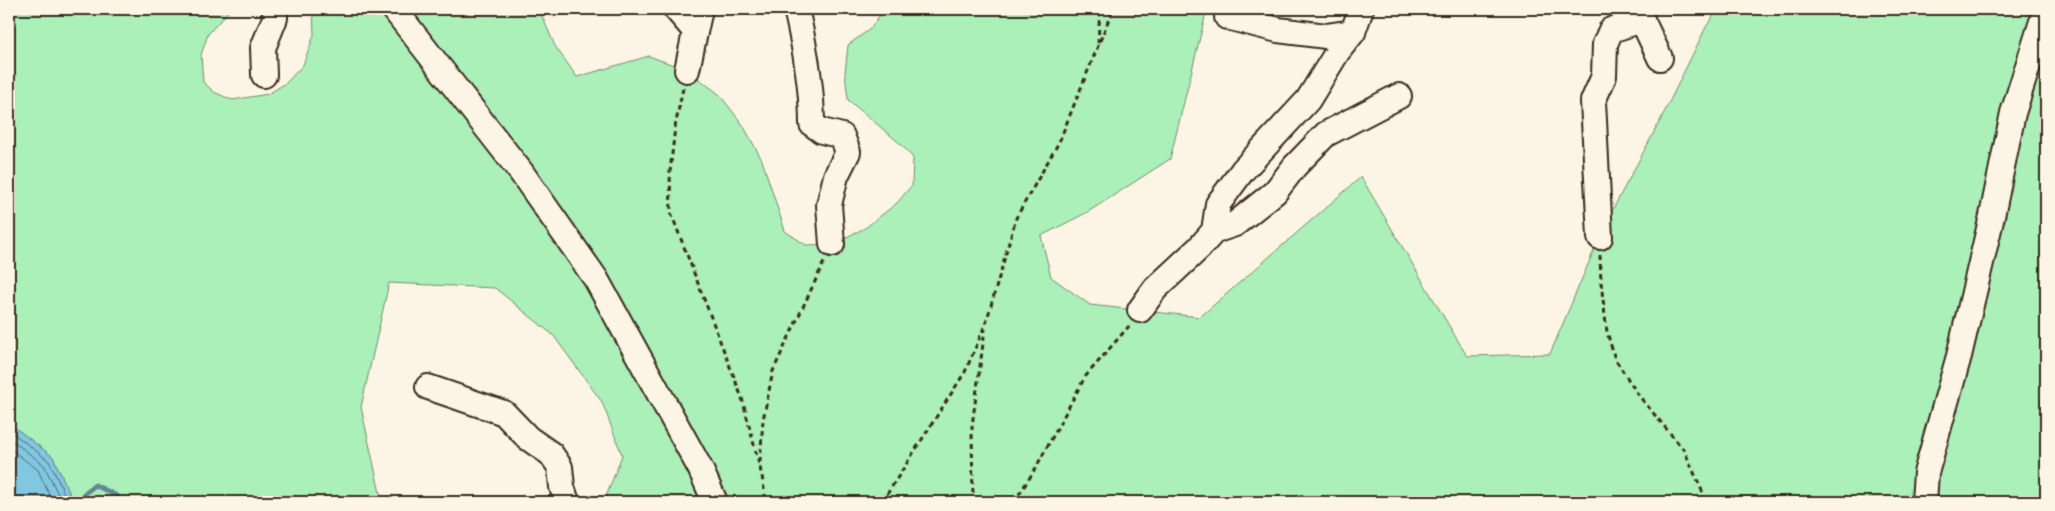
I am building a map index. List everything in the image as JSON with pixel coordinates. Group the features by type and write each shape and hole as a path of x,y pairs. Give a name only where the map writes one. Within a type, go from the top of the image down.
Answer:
{"street":[{"path":"264,75 263,48 275,18 275,9"},
{"path":"394,9 521,172 596,279 700,468 715,502"},
{"path":"676,9 697,20 687,70"},
{"path":"796,9 805,46 812,101 812,124 822,131 842,136 848,152 836,176 829,205 832,244"},
{"path":"1140,310 1155,289 1200,248 1214,231 1218,204 1243,170 1308,100 1338,51 1353,32 1361,9"},
{"path":"1924,502 1926,473 1959,356 1992,216 2013,113 2046,9"},
{"path":"1600,237 1593,101 1604,76 1605,44 1611,30 1639,14 1660,58"},
{"path":"1228,17 1278,30 1326,36 1353,32"},
{"path":"1214,231 1235,224 1276,192 1295,166 1326,134 1399,96"},
{"path":"428,387 504,413 528,438 551,454 560,467 562,487 567,502"}],"path":[{"path":"1098,47 1100,9"},
{"path":"882,502 965,372 986,323 1016,218 1059,142 1113,9"},
{"path":"687,70 675,127 670,172 671,213 742,398 766,502"},
{"path":"1600,237 1601,283 1606,322 1615,359 1639,396 1684,450 1707,502"},
{"path":"759,466 763,420 773,372 832,244"},
{"path":"1014,502 1034,471 1085,377 1126,330 1140,310"},
{"path":"973,502 972,426 986,323"}],"green space":[{"path":"9,9 231,9 208,34 201,55 203,82 214,92 232,100 268,94 286,83 303,65 314,35 313,9 539,9 555,46 577,77 649,56 687,70 719,94 743,125 762,160 785,231 806,245 832,244 865,228 897,203 912,185 913,158 902,145 848,100 845,73 848,45 870,29 884,9 1207,9 1170,159 1088,212 1041,236 1051,277 1090,305 1200,317 1361,177 1467,356 1550,354 1606,222 1660,121 1706,27 1718,9 2046,9 2046,502 604,502 622,455 602,402 553,335 495,288 389,283 361,407 382,502 69,502 69,492 53,457 9,423"}],"water":[{"path":"9,423 53,457 69,492 69,502 17,502 9,484"}],"waterway":[{"path":"81,502 84,494 95,485 115,495 123,502"}]}
